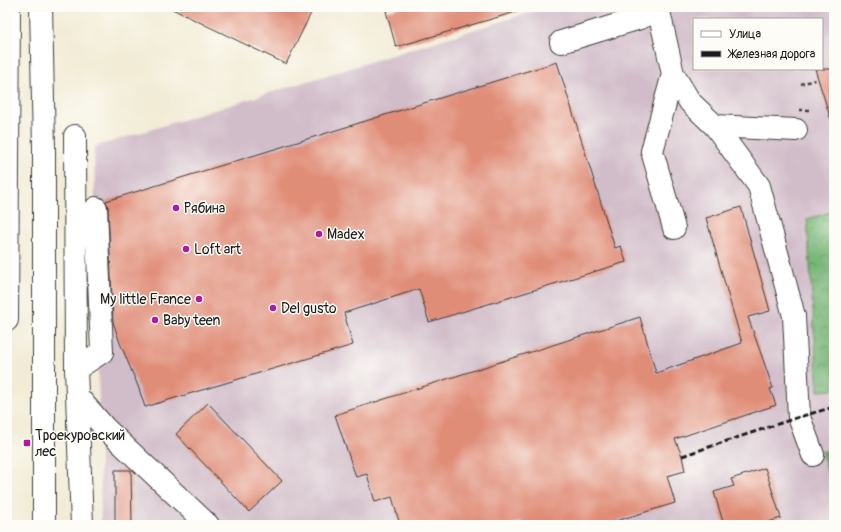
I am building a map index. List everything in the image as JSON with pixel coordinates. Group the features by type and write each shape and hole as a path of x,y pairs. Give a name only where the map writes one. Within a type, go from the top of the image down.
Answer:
{"main road":[{"path":"7,320 9,7"},
{"path":"41,7 44,148 44,525"},
{"path":"562,42 640,18 659,8 673,74 690,102 715,126 759,186 794,316 799,417 813,455"},
{"path":"673,74 652,151 674,228"},
{"path":"715,126 796,130"},
{"path":"75,136 76,369 82,525"},
{"path":"76,369 102,352 96,208"},
{"path":"77,396 105,428 208,525"}],"path":[{"path":"801,84 818,79"}],"shaded area":[{"path":"548,7 834,7 834,525 101,525 94,147"}],"green space":[{"path":"834,211 834,390 818,391 807,219"},
{"path":"834,448 834,492 821,452"}],"building":[{"path":"168,7 314,7 286,64"},
{"path":"400,7 519,7 519,11 396,47 386,11"},
{"path":"557,62 615,248 621,246 626,262 429,322 419,289 344,313 353,345 145,407 113,322 108,207 106,201"},
{"path":"834,69 834,119 831,120 815,70"},
{"path":"741,207 770,311 748,317 773,388 770,389 776,405 675,439 682,456 685,471 667,476 675,503 603,525 523,525 522,521 508,525 400,525 392,497 375,502 367,474 356,477 335,415 640,317 656,373 742,343 706,218"},
{"path":"208,403 282,481 249,512 176,434"},
{"path":"765,468 781,518 759,525 747,525 745,521 733,525 724,525 714,492 734,486 731,479"},
{"path":"115,470 131,470 132,525 115,525"}],"railway":[{"path":"682,456 799,417 834,407"}],"place":[{"name":"Рябина","path":"176,208"},
{"name":"Madex","path":"319,234"},
{"name":"Loft art","path":"186,249"},
{"name":"My little France","path":"199,299"},
{"name":"Del gusto","path":"273,308"},
{"name":"Baby teen","path":"155,320"},
{"name":"Троекуровский лес","path":"27,443"}]}
